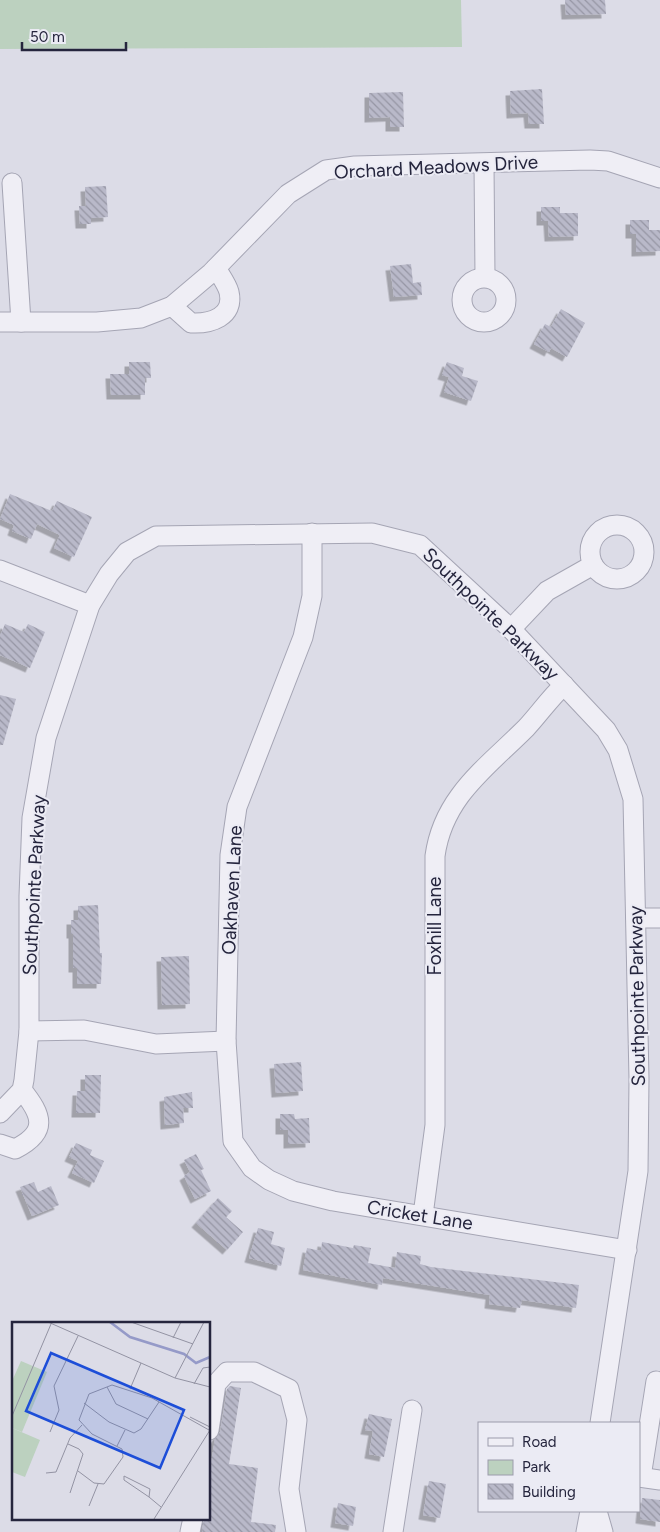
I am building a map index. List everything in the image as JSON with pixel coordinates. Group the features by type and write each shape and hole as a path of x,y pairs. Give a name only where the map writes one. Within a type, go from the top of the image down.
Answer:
{"street":[{"name":"Orchard Meadows Drive","path":"0,322 97,322 141,318 172,306 216,268 288,194 326,170 355,166 590,160 608,161 660,178"},
{"path":"484,164 485,277"},
{"path":"12,183 21,322"},
{"path":"172,306 191,323 207,324 222,316 229,305 229,291 216,268"},
{"name":"Oakhaven Lane","path":"233,1141 226,1041 230,855 237,807 303,637 312,596 312,533"},
{"name":"Southpointe Parkway","path":"22,1090 29,1031 29,896 32,818 46,738 90,605 109,574 127,552 156,536 372,533 420,545 511,629 606,730 618,750 633,799 639,1079 638,1171 600,1422"},
{"path":"511,629 547,591 593,565"},
{"path":"0,570 90,605"},
{"name":"Foxhill Lane","path":"422,1215 435,1125 435,856 437,840 444,817 461,795 564,685"},
{"path":"636,918 660,918"},
{"path":"29,1031 84,1030 156,1044 226,1041"},
{"path":"0,1113 22,1090 37,1109 38,1124 31,1141 15,1149 0,1144"},
{"name":"Cricket Lane","path":"233,1141 252,1168 269,1180 293,1190 333,1201 627,1250"},
{"path":"210,1423 216,1384 227,1372 254,1372 289,1390 297,1420 289,1489 296,1532"},
{"path":"656,1381 640,1477 660,1480"},
{"path":"393,1532 412,1410"},
{"path":"586,1532 590,1512"},
{"path":"597,1512 603,1532"}],"green space":[{"path":"0,0 461,0 462,47 0,49"}],"building":[{"path":"565,0 605,0 606,14 566,15"},
{"path":"542,89 544,124 529,124 528,113 511,114 510,91"},
{"path":"403,92 404,127 390,127 390,117 369,118 369,93"},
{"path":"106,186 108,217 91,218 91,224 80,224 79,206 86,206 85,187"},
{"path":"541,207 560,207 560,213 578,213 578,236 549,237 548,221 541,221"},
{"path":"630,220 649,220 649,230 660,230 660,251 636,252 636,234 630,234"},
{"path":"411,264 413,283 421,282 422,295 394,297 390,266"},
{"path":"561,309 585,323 567,357 551,348 549,352 534,344 545,324 551,327"},
{"path":"129,362 150,362 151,378 145,378 145,395 111,395 110,374 129,374"},
{"path":"447,362 464,368 462,376 478,381 471,401 444,392 449,377 442,375"},
{"path":"10,494 52,511 57,501 92,517 74,557 54,548 60,535 37,524 31,539 12,531 14,525 0,519"},
{"path":"5,624 24,632 28,624 45,632 30,668 0,655 0,636"},
{"path":"0,695 16,699 3,745 0,745"},
{"path":"98,905 100,953 102,953 101,984 77,984 77,968 73,968 71,920 78,920 78,906"},
{"path":"189,956 190,1004 162,1005 161,957"},
{"path":"301,1062 303,1091 276,1093 274,1064"},
{"path":"85,1075 101,1075 100,1113 76,1113 77,1091 85,1091"},
{"path":"192,1092 193,1108 183,1108 184,1123 165,1125 164,1097"},
{"path":"280,1114 294,1114 295,1119 309,1118 310,1143 288,1144 288,1130 280,1130"},
{"path":"76,1143 92,1150 90,1155 104,1161 94,1183 72,1173 78,1161 69,1157"},
{"path":"196,1154 204,1169 201,1170 211,1191 195,1199 184,1176 190,1172 184,1160"},
{"path":"34,1182 38,1192 51,1186 59,1205 32,1216 20,1187"},
{"path":"218,1198 232,1211 226,1217 243,1232 227,1250 196,1223"},
{"path":"258,1228 274,1232 271,1244 285,1248 281,1266 249,1258"},
{"path":"322,1242 353,1248 354,1245 371,1248 368,1263 395,1268 397,1252 421,1256 420,1264 431,1267 579,1285 576,1308 522,1300 520,1308 489,1304 490,1295 383,1278 382,1285 303,1270 307,1248 321,1251"},
{"path":"230,1386 241,1388 229,1464 258,1468 251,1522 276,1525 275,1532 202,1532 204,1520 210,1520 210,1471 215,1439 220,1432 227,1389"},
{"path":"369,1414 392,1419 384,1457 369,1454 373,1431 365,1430"},
{"path":"429,1481 446,1484 440,1518 423,1515"},
{"path":"642,1498 660,1500 660,1522 640,1519"},
{"path":"338,1503 356,1507 353,1526 335,1523"}]}
